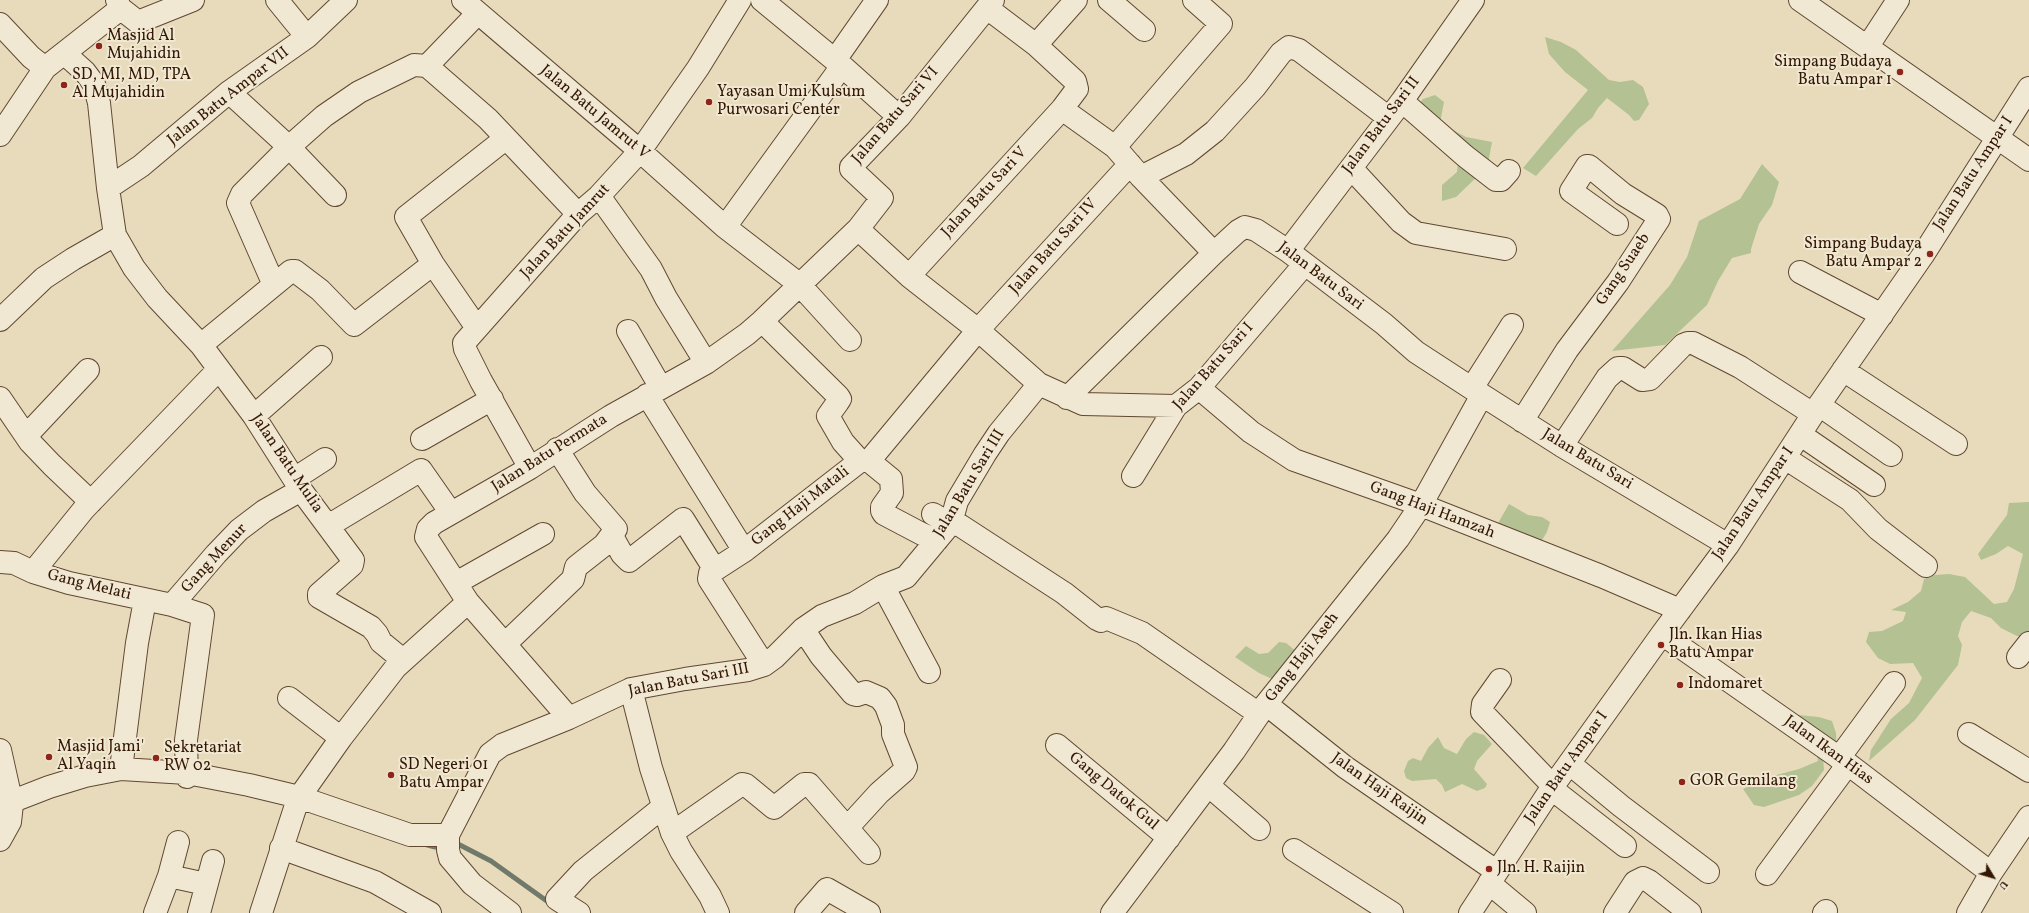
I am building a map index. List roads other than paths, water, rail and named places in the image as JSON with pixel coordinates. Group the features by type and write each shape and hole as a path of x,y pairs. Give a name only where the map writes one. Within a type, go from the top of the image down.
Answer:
{"street":[{"path":"0,135 46,68 65,54 118,4 138,22 193,0"},
{"path":"277,0 307,37"},
{"name":"Jalan Batu Ampar VII","path":"108,188 141,166 230,92 307,37 346,0"},
{"name":"Jalan Batu Jamrut","path":"530,468 465,350 464,343 510,293 578,214 599,196 640,151 698,68 740,0"},
{"path":"762,0 839,63 899,117"},
{"path":"850,340 799,284 725,227 839,63 877,0"},
{"path":"1036,45 1076,0"},
{"path":"1109,0 1144,30"},
{"path":"1115,147 1222,24 1194,0"},
{"name":"Jalan Batu Sari II","path":"1288,251 1402,101 1473,0"},
{"path":"1800,0 1868,46 1997,139 2029,160"},
{"path":"1868,46 1898,0"},
{"path":"990,4 1074,80 1078,87 1062,109 1115,147 1214,253 1067,398"},
{"name":"Jalan Batu Sari VI","path":"858,229 882,198 851,168 899,117 990,4"},
{"path":"427,66 470,7"},
{"name":"Jalan Batu Jamrut V","path":"470,7 640,151 725,227"},
{"path":"0,24 31,57 46,68"},
{"path":"1135,170 1186,154 1215,131 1255,87 1281,53 1289,46 1299,50 1389,118"},
{"path":"0,320 44,278 72,259 115,235 108,188 99,103 94,84 85,72 65,54"},
{"path":"274,285 238,203 242,194 289,147 324,116 359,92 414,65 427,66 488,119 505,139 578,214"},
{"name":"Jalan Batu Ampar I","path":"1470,913 1552,787 1728,544 1816,409 1882,315 2029,88"},
{"path":"230,92 289,147 334,195"},
{"path":"1402,101 1465,156 1496,180 1500,181 1509,170"},
{"name":"Jalan Batu Sari V","path":"909,276 1062,109"},
{"path":"477,328 433,264 406,217 505,139"},
{"name":"Gang Suaeb","path":"1522,421 1567,350 1618,282 1659,219 1657,214 1623,194 1590,166 1586,167 1571,192 1617,224"},
{"path":"1351,168 1401,222 1416,233 1505,249"},
{"name":"Jalan Batu Sari IV","path":"865,461 978,330 1135,170"},
{"path":"599,196 651,269 666,298 706,363"},
{"name":"Jalan Batu Sari","path":"1214,253 1238,231 1245,227 1256,230 1288,251 1304,265 1384,324 1416,352 1562,446 1728,544"},
{"path":"858,229 909,276 978,330 1039,384 1083,404 1176,406"},
{"name":"Jalan Batu Permata","path":"569,718 468,602 426,537 428,529 434,523 530,468 654,391 706,363 747,334 762,321 858,229"},
{"name":"Jalan Batu Mulia","path":"115,235 134,268 156,298 201,345 218,370 254,416 298,485 328,526 421,470 451,513"},
{"path":"201,345 291,271 295,271 320,290 354,325 433,264"},
{"name":"Jalan Batu Sari I","path":"1133,476 1176,406 1199,388 1304,265"},
{"path":"1800,272 1882,315"},
{"path":"762,321 838,396 840,399 828,416 844,442 865,461"},
{"name":"Gang Haji Aseh","path":"1112,913 1209,786 1262,709 1398,539 1421,505 1512,325"},
{"name":"Gang Haji Matali","path":"628,332 654,391 744,551 865,461 891,479"},
{"path":"1562,446 1608,378 1618,368 1623,368 1642,380 1650,379 1683,345 1693,343 1816,409 1891,455"},
{"path":"254,416 322,357"},
{"path":"26,436 88,370"},
{"path":"0,562 14,563 33,572 42,559 91,502 218,370"},
{"path":"1843,370 1956,444"},
{"name":"Jalan Batu Sari III","path":"448,842 490,754 502,745 569,718 631,689 685,679 748,670 764,665 803,629 822,616 855,603 883,586 906,577 999,433 1039,384"},
{"name":"Gang Haji Hamzah","path":"1199,388 1251,432 1294,460 1421,505 1601,576 1680,610"},
{"path":"0,398 18,422 26,436 52,465 91,502"},
{"path":"422,439 492,399"},
{"path":"1801,434 1874,485"},
{"path":"505,644 573,579 576,567 604,545 616,529 585,493 557,450"},
{"path":"1785,458 1850,500 1878,529 1926,566"},
{"name":"Gang Menur","path":"172,605 216,554 245,526 298,485 325,459"},
{"name":"Jalan Haji Raijin","path":"891,479 892,493 882,507 884,514 937,528 961,526 1064,593 1097,619 1101,621 1106,618 1142,633 1262,709 1344,767 1492,877 1524,913"},
{"path":"612,536 622,554 629,561 683,520 715,570"},
{"path":"328,526 353,562 319,594 319,596 371,628 377,634 381,642 404,660"},
{"path":"456,583 543,534"},
{"path":"744,551 710,573 709,579 764,665"},
{"name":"Gang Melati","path":"33,572 69,583 199,612 204,618 198,650 186,740 187,775"},
{"path":"883,586 929,672"},
{"path":"121,769 137,643 145,600"},
{"path":"261,913 296,804 341,738 396,667 468,602"},
{"path":"803,629 821,656 853,694 857,695 866,692 880,698 886,706 893,725 893,734 906,767 904,771 879,793 848,827"},
{"name":"Jalan Ikan Hias","path":"1662,634 1844,761 1991,873"},
{"path":"1500,680 1483,704 1482,712 1552,787 1625,846"},
{"path":"1767,874 1844,761 1894,683"},
{"path":"631,689 663,806 672,833 681,851 710,896 718,913"},
{"path":"289,698 341,738"},
{"path":"1969,734 2029,771"},
{"name":"Gang Datok Gul","path":"1057,745 1169,838"},
{"path":"0,750 7,813 85,776 121,769 187,775 249,785 296,804 410,835 448,842 450,858 472,884 510,913"},
{"path":"1570,764 1621,806 1708,872"},
{"path":"672,833 744,784 774,808 804,784 809,784 848,827 869,853"},
{"path":"1209,786 1259,829"},
{"path":"579,913 556,899 582,871 663,806"},
{"path":"1968,913 1991,873 2029,817"},
{"path":"155,913 169,876 178,842"},
{"path":"281,848 375,882 430,913"},
{"path":"1294,850 1392,913"},
{"path":"199,913 213,861"},
{"path":"169,876 206,884"},
{"path":"1615,913 1635,882 1643,878 1690,913"},
{"path":"806,913 827,890 869,913"}],"waterway":[{"path":"453,844 456,843 491,861 551,904"},
{"path":"424,844 435,847 443,846"}],"place":[{"name":"Masjid Al Mujahidin","path":"99,46"},
{"name":"Simpang Budaya Batu Ampar 1","path":"1900,72"},
{"name":"SD, MI, MD, TPA Al Mujahidin","path":"64,85"},
{"name":"Yayasan Umi Kulsum Purwosari Center","path":"709,102"},
{"name":"Simpang Budaya Batu Ampar 2","path":"1930,254"},
{"name":"Jln. Ikan Hias Batu Ampar","path":"1661,645"},
{"name":"Indomaret","path":"1680,685"},
{"name":"Masjid Jami' Al Yaqin","path":"49,757"},
{"name":"Sekretariat RW 02","path":"156,758"},
{"name":"SD Negeri 01 Batu Ampar","path":"391,775"},
{"name":"GOR Gemilang","path":"1682,782"},
{"name":"Jln. H. Raijin","path":"1489,869"}]}
